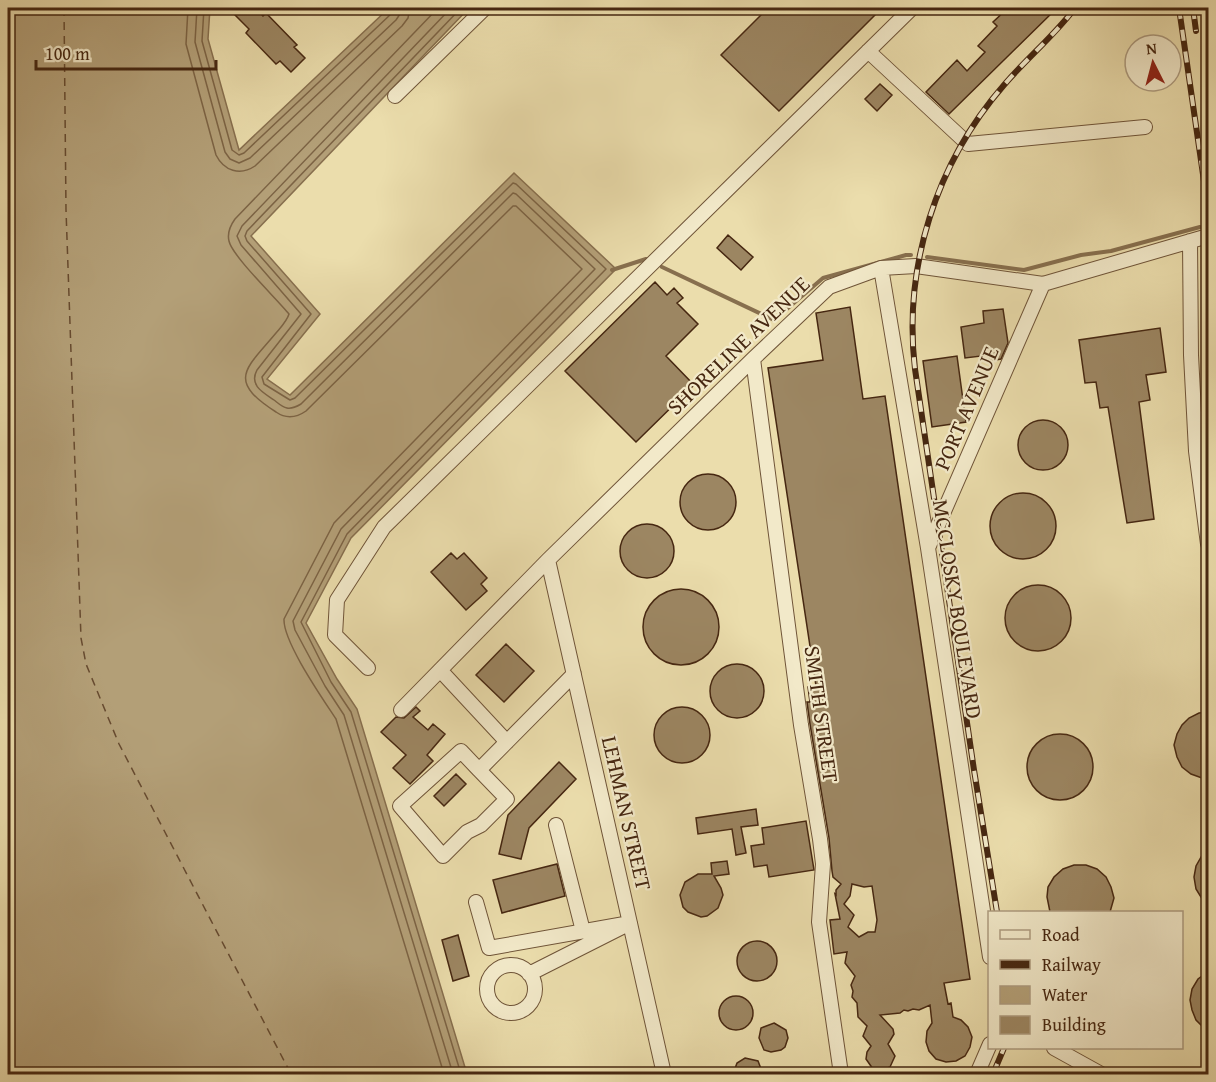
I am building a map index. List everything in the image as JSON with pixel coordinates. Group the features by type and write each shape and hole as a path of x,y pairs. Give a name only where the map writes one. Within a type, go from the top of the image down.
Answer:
{"street":[{"path":"395,96 485,8"},
{"path":"368,668 335,635 338,600 384,527 912,8"},
{"path":"868,51 968,144 1145,127"},
{"name":"SHORELINE AVENUE","path":"401,710 548,560 830,286 881,268 916,266 1043,284 1209,236"},
{"path":"1190,241 1190,321 1196,452 1209,544"},
{"name":"MCCLOSKY BOULEVARD","path":"881,268 928,548 988,944"},
{"name":"PORT AVENUE","path":"928,548 1043,284"},
{"name":"SMITH STREET","path":"753,359 801,725 820,839 822,864 819,922 841,1074"},
{"name":"LEHMAN STREET","path":"548,560 664,1074"},
{"path":"440,670 507,742"},
{"path":"479,770 574,674"},
{"path":"460,751 479,770 507,799 481,825 467,832 442,856 400,806 460,751"},
{"path":"556,825 584,931"},
{"path":"476,902 489,948 630,922"},
{"path":"529,974 630,922"},
{"path":"977,1074 988,1049"},
{"path":"1057,1049 1101,1074"}],"water":[{"path":"8,8 210,8 208,39 239,150 389,8 469,8 251,236 320,314 267,379 290,395 514,173 616,269 351,538 306,623 337,679 357,709 467,1074 8,1074"}],"building":[{"path":"228,8 255,8 263,16 266,13 297,45 294,47 305,58 291,72 280,61 276,64 246,33 249,29"},
{"path":"768,8 882,8 779,111 721,55"},
{"path":"1008,8 1057,8 949,114 926,92 957,60 967,71 985,52 978,46 997,26 993,22"},
{"path":"880,84 892,95 877,111 865,99"},
{"path":"728,235 753,257 741,270 717,248"},
{"path":"655,282 667,295 674,288 683,298 677,303 698,324 666,356 694,385 636,442 565,371"},
{"path":"850,307 863,399 885,396 970,979 944,983 953,1017 961,1020 968,1027 972,1037 965,1056 956,1061 946,1062 936,1059 929,1051 926,1042 927,1031 932,1023 930,1005 919,1010 904,1010 900,1013 880,1015 893,1029 894,1034 888,1044 895,1056 890,1067 879,1071 873,1069 866,1059 871,1046 863,1036 867,1026 858,1017 857,1003 852,997 851,985 855,976 845,963 847,952 834,954 830,920 840,919 835,894 841,884 833,877 829,838 810,724 807,702 810,702 808,687 816,686 768,368 823,360 816,313","holes":["852,884 872,886 877,920 875,932 868,932 859,937 848,927 854,915 844,904 850,896"]},
{"path":"1003,309 1008,343 1001,359 990,361 989,355 965,358 961,327 984,323 983,311"},
{"path":"1160,328 1166,372 1146,375 1150,400 1139,402 1154,519 1127,523 1108,407 1100,408 1096,382 1085,383 1079,340"},
{"path":"957,356 966,422 932,427 923,361"},
{"path":"1038,420 1048,420 1061,427 1068,440 1068,450 1061,463 1048,470 1038,470 1029,466 1022,459 1018,450 1018,440 1022,431 1029,424"},
{"path":"708,474 719,476 728,482 734,491 736,502 734,513 728,522 719,528 708,530 697,528 688,522 682,513 680,502 682,491 688,482 697,476"},
{"path":"1023,493 1036,495 1051,508 1056,526 1054,539 1041,554 1023,559 1010,557 995,544 990,526 992,513 1005,498"},
{"path":"647,524 657,526 666,532 672,541 674,551 672,561 666,570 657,576 647,578 637,576 628,570 622,561 620,551 622,541 628,532 637,526"},
{"path":"451,553 457,559 464,553 487,578 481,584 487,591 466,610 431,572"},
{"path":"1032,585 1044,585 1056,590 1066,600 1071,618 1069,631 1056,646 1044,651 1032,651 1020,646 1010,636 1005,624 1005,612 1010,600 1020,590"},
{"path":"674,589 688,589 702,595 713,606 719,620 716,642 708,654 688,665 674,665 660,659 649,648 643,634 643,620 649,606 660,595"},
{"path":"506,644 534,671 504,702 476,675"},
{"path":"737,664 747,666 756,672 762,681 764,691 762,701 756,710 747,716 737,718 727,716 718,710 712,701 710,691 712,681 718,672 727,666"},
{"path":"416,707 420,711 413,717 428,730 433,724 445,734 427,755 433,761 410,784 393,768 406,755 381,732 396,717 404,718"},
{"path":"682,707 697,712 705,720 710,735 705,750 697,758 682,763 667,758 659,750 654,735 659,720 667,712"},
{"path":"1209,712 1209,778 1202,778 1182,767 1174,745 1182,725 1189,718 1199,713"},
{"path":"1054,734 1066,734 1078,739 1088,749 1093,767 1091,780 1078,795 1066,800 1054,800 1042,795 1032,785 1027,773 1027,761 1032,749 1042,739"},
{"path":"559,762 576,779 529,828 521,859 499,854 508,815"},
{"path":"456,774 466,784 444,806 434,796"},
{"path":"756,809 758,825 741,827 746,853 736,855 732,829 698,834 696,818"},
{"path":"806,821 814,870 769,877 767,865 754,867 751,846 764,844 762,828"},
{"path":"1209,843 1209,910 1196,889 1194,877 1196,866"},
{"path":"727,861 729,874 714,876 723,895 718,908 707,916 701,917 688,912 683,907 680,895 685,882 698,874 712,874 711,863"},
{"path":"557,864 565,896 502,913 493,880"},
{"path":"1074,865 1086,865 1097,869 1106,877 1111,887 1114,898 1110,911 1050,911 1048,887 1063,869"},
{"path":"458,935 469,976 453,981 442,940"},
{"path":"757,941 765,942 771,947 776,953 776,969 771,975 765,980 757,981 749,980 743,975 738,969 737,961 738,953 743,947 749,942"},
{"path":"1209,971 1209,1033 1196,1020 1190,1000 1192,989 1198,979"},
{"path":"736,996 748,1001 753,1013 748,1025 736,1030 724,1025 719,1013 724,1001"},
{"path":"774,1023 786,1030 788,1038 785,1047 771,1052 764,1050 759,1038 761,1028"},
{"path":"745,1058 758,1061 763,1074 733,1074 737,1063"}],"waterway":[{"path":"927,257 1024,270 1081,255 1111,251 1200,227"},
{"path":"662,267 774,320 823,278 911,255"},
{"path":"612,270 646,259"}],"ferry route":[{"path":"64,8 66,210 81,638 86,664 119,744 291,1074"}],"railway":[{"path":"997,911 915,369 914,293 920,255 930,218 943,182 960,148 980,115 1004,85 1075,8"},
{"path":"1179,8 1208,209"},
{"path":"1193,8 1196,31"},
{"path":"993,1074 1004,1049"}]}
